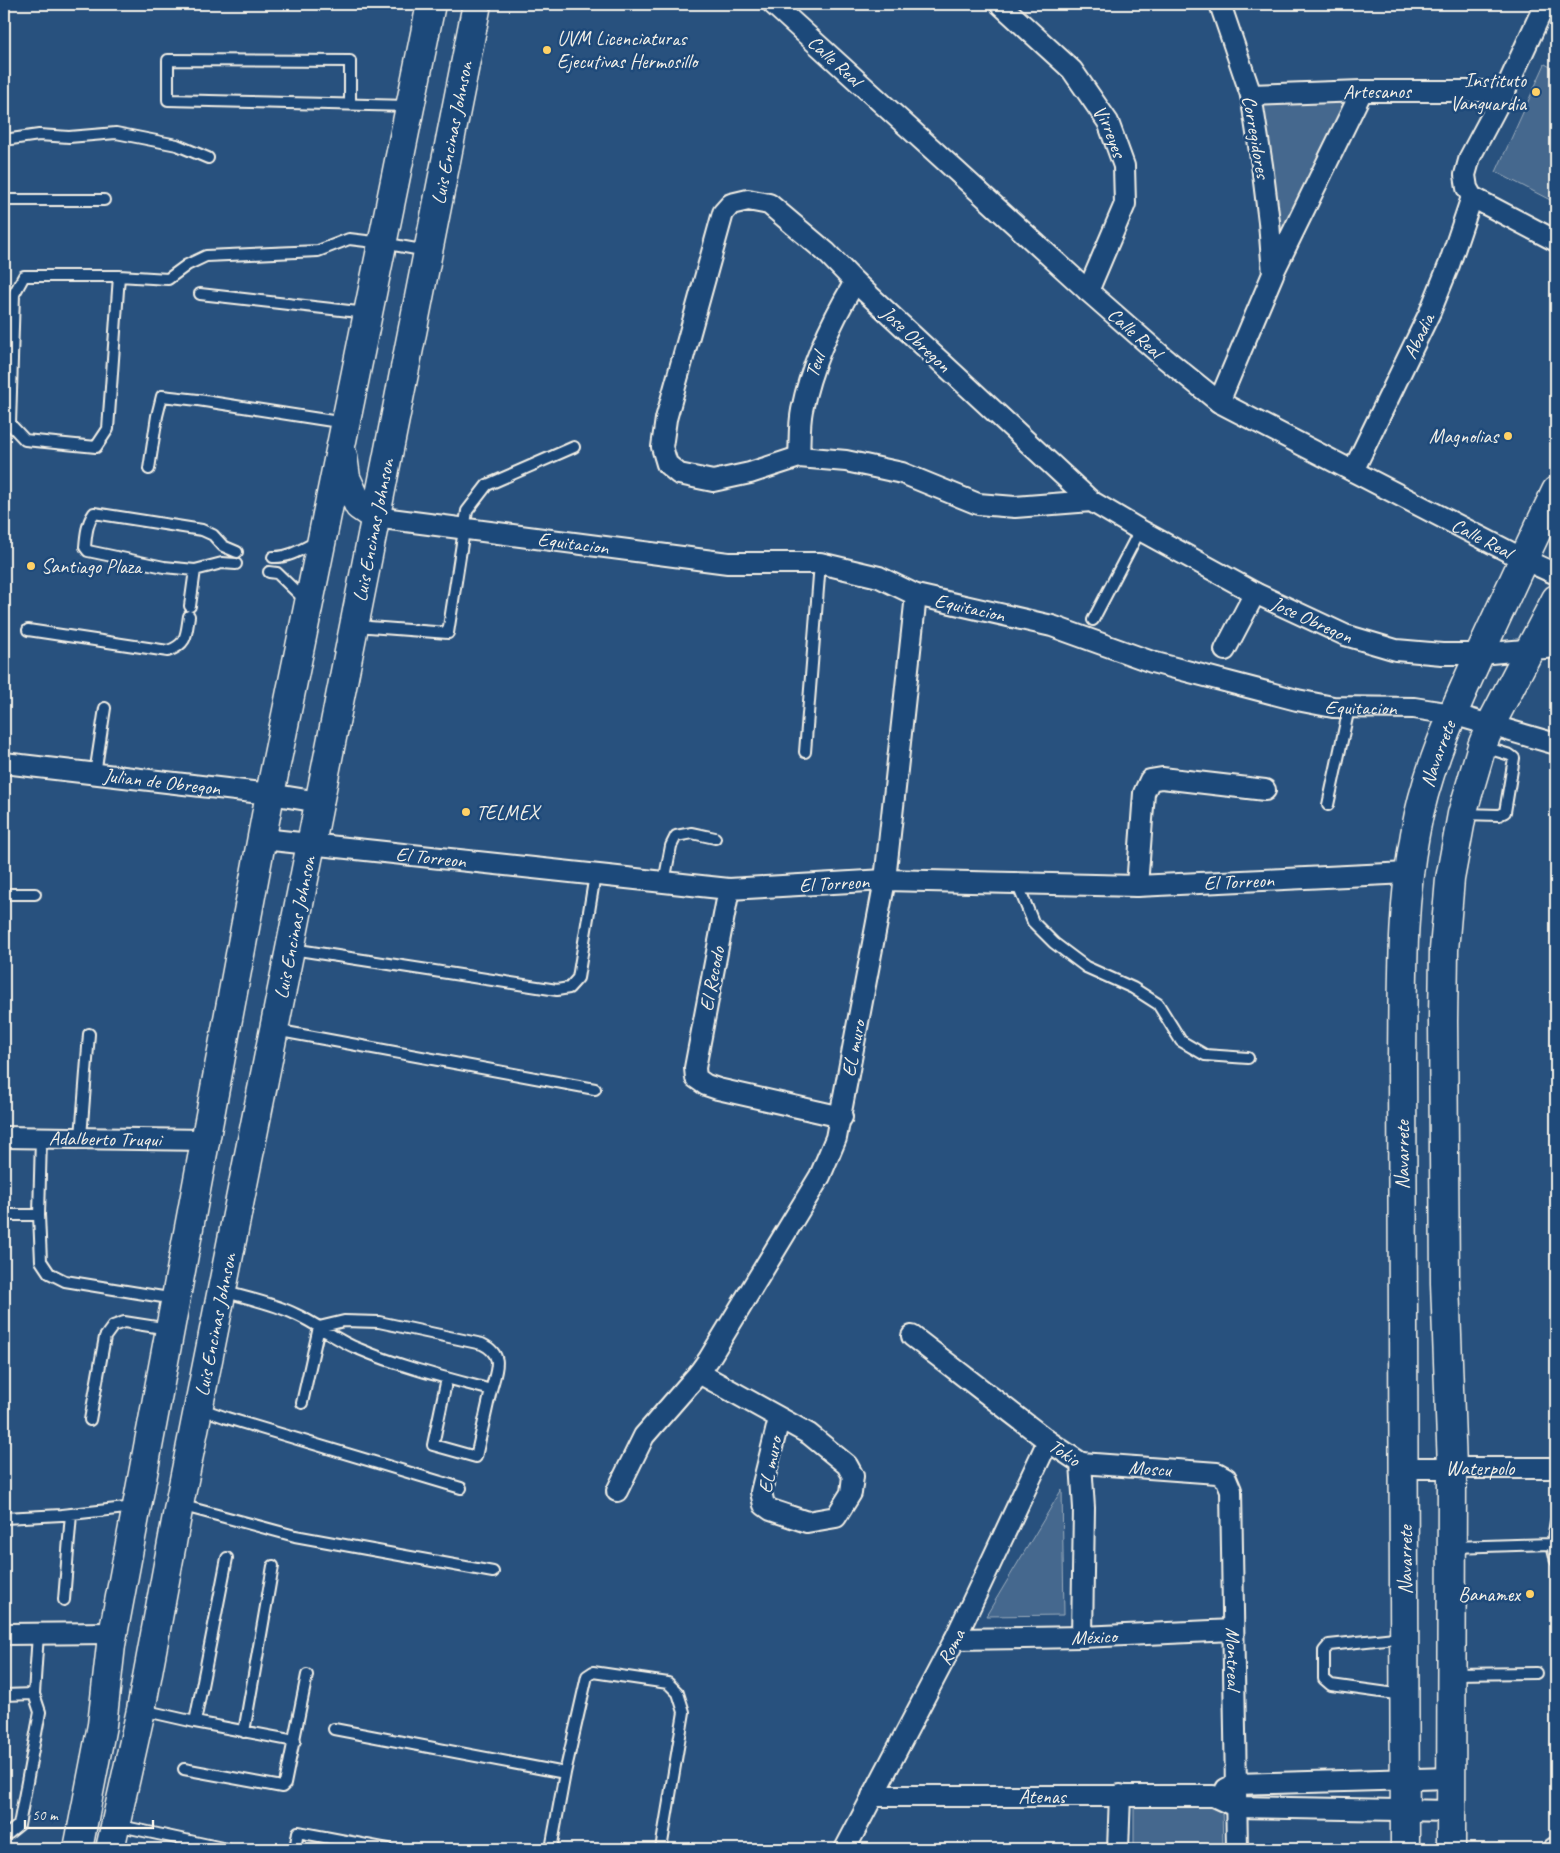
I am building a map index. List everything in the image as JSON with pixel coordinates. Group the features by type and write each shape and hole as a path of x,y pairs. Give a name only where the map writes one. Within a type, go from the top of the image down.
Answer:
{"main road":[{"path":"78,1849 102,1725 112,1639 136,1507 263,840 270,794 324,539 431,4"},
{"name":"Luis Encinas Johnson","path":"112,1837 141,1710 178,1505 312,844 477,4"},
{"path":"342,449 346,478 359,506 375,517"},
{"name":"Navarrete","path":"1406,1849 1402,1183 1404,946 1408,873 1415,832 1429,774 1452,714 1523,558 1556,492"},
{"name":"Navarrete","path":"1451,1849 1452,1467 1445,1283 1444,950 1450,879 1462,814 1486,735 1544,648 1556,599"},
{"path":"1402,1183 1420,1182 1426,1188 1429,1200 1429,1260 1436,1274 1445,1283"},
{"path":"58,1849 95,1690 112,1639"}],"street":[{"name":"Calle Real","path":"773,4 1088,291 1162,356 1219,402 1556,574"},
{"name":"Virreyes","path":"1000,4 1072,70 1108,122 1124,166 1124,204 1088,291"},
{"name":"Corregidores","path":"1220,4 1251,95 1265,184 1273,274"},
{"path":"1544,4 1505,91 1470,157 1465,175 1466,188 1472,197 1556,241"},
{"name":"Corregidores","path":"1219,402 1273,274 1362,91"},
{"name":"Artesanos","path":"1251,95 1362,91 1505,91"},
{"name":"Abadia","path":"1353,471 1430,312 1449,266 1472,197"},
{"name":"Jose Obregon","path":"799,456 750,472 713,481 679,474 667,464 662,447 666,418 723,213 732,204 748,200 769,204 827,253 855,282 1091,500 1140,530 1254,593 1345,635 1396,650 1442,654 1480,654 1544,648"},
{"name":"Teul","path":"799,456 802,411 818,353 837,312 855,282"},
{"path":"799,456 846,461 902,473 978,504 1015,507 1091,500"},
{"name":"Equitacion","path":"375,517 728,563 820,564 879,577 916,596 1052,626 1152,662 1297,700 1332,707 1414,708 1452,714 1486,735 1556,744"},
{"path":"1225,650 1254,593"},
{"name":"EL muro","path":"779,1419 761,1492 764,1505 771,1510 807,1522 836,1517 851,1493 853,1476 847,1465 809,1434 699,1373 820,1176 836,1138 842,1117 885,880 916,596"},
{"name":"Julian de Obregon","path":"4,763 270,794 319,802"},
{"path":"1137,886 1144,793 1150,780 1162,778 1265,790"},
{"name":"El Torreon","path":"263,840 730,889 885,880 1137,886 1408,873"},
{"name":"El Recodo","path":"730,889 695,1068 696,1078 706,1085 842,1117"},
{"name":"Adalberto Truqui","path":"4,1137 41,1136 206,1140"},
{"name":"Tokio","path":"912,1336 1048,1441 1081,1463 1084,1508 1082,1637"},
{"path":"617,1491 644,1436 699,1373"},
{"name":"Roma","path":"845,1849 955,1639 1048,1441"},
{"name":"Moscu","path":"1081,1463 1217,1473"},
{"name":"Waterpolo","path":"1405,1468 1556,1468"},
{"name":"Montreal","path":"1217,1473 1226,1478 1231,1490 1237,1849"},
{"name":"México","path":"955,1639 1082,1637 1233,1630"},
{"path":"4,1634 38,1634 112,1639"},
{"name":"Atenas","path":"1213,1796 1236,1784 1451,1778"},
{"path":"1118,1849 1120,1795"},
{"name":"Atenas","path":"872,1796 1213,1796 1237,1807 1451,1810"}],"lane":[{"path":"350,104 350,61 168,60 168,100 410,106"},
{"path":"4,140 39,135 69,137 116,133 177,144 208,158"},
{"path":"4,200 104,200"},
{"path":"120,276 108,429 96,447 25,440 10,424 14,294 24,276 120,276 168,279 187,265 206,256 318,251 349,239 428,251"},
{"path":"200,294 368,314"},
{"path":"150,469 157,416 162,396 346,423"},
{"path":"354,626 448,633 466,511 487,485 574,447"},
{"path":"236,564 222,563 195,570 164,567 88,551 85,547 86,535 90,518 94,513 202,530 213,535 223,546 237,552"},
{"path":"1093,620 1140,530"},
{"path":"272,557 281,558 288,556 324,539"},
{"path":"222,563 223,546"},
{"path":"805,752 820,564"},
{"path":"28,630 168,651 180,647 186,637 195,570"},
{"path":"269,572 277,573 310,605"},
{"path":"95,774 105,708"},
{"path":"1328,805 1350,708"},
{"path":"1462,814 1498,815 1505,812 1514,758 1486,735"},
{"path":"664,882 671,846 676,836 692,833 715,838"},
{"path":"290,949 557,990 569,988 578,978 595,875"},
{"path":"1017,883 1033,922 1054,943 1086,967 1133,988 1158,1004 1181,1041 1205,1055 1248,1058"},
{"path":"4,894 35,894"},
{"path":"274,1030 595,1089"},
{"path":"80,1137 88,1034"},
{"path":"41,1136 39,1215 41,1261 50,1274 65,1281 176,1299"},
{"path":"4,1215 39,1215"},
{"path":"222,1291 294,1313 338,1340 403,1366 491,1390"},
{"path":"319,1327 344,1321 379,1322 482,1344 492,1349 496,1354 497,1364 476,1457 433,1445 447,1378"},
{"path":"90,1420 105,1337 113,1326 124,1322 170,1329"},
{"path":"302,1402 319,1327"},
{"path":"198,1407 227,1418 461,1488"},
{"path":"178,1505 295,1536 493,1572"},
{"path":"4,1518 71,1514 136,1507"},
{"path":"64,1600 71,1514"},
{"path":"1556,1521 1552,1544 1556,1561"},
{"path":"1452,1547 1552,1544"},
{"path":"194,1722 227,1558"},
{"path":"244,1732 273,1566"},
{"path":"4,1834 9,1833 19,1825 40,1712 34,1694 38,1634"},
{"path":"1405,1637 1329,1645 1324,1651 1324,1679 1331,1685 1405,1695"},
{"path":"551,1849 565,1773 587,1676 592,1672 668,1683 678,1693 684,1712 661,1849"},
{"path":"1452,1674 1536,1673"},
{"path":"184,1769 282,1787 285,1784 295,1741 307,1676"},
{"path":"4,1695 34,1694"},
{"path":"141,1710 295,1741"},
{"path":"334,1729 565,1773"},
{"path":"295,1849 298,1832 388,1849"},
{"path":"112,1837 227,1849"}],"shaded area":[{"path":"1545,64 1556,70 1556,203 1496,172"},
{"path":"1351,98 1280,244 1263,99"},
{"path":"1062,1489 1064,1615 986,1616"},
{"path":"1134,1806 1222,1806 1223,1849 1134,1849"}],"place":[{"name":"UVM Licenciaturas Ejecutivas Hermosillo","path":"547,50"},
{"name":"Instituto Vanguardia","path":"1536,92"},
{"name":"Magnolias","path":"1508,436"},
{"name":"Santiago Plaza","path":"31,566"},
{"name":"TELMEX","path":"466,812"},
{"name":"Banamex","path":"1530,1594"}]}
